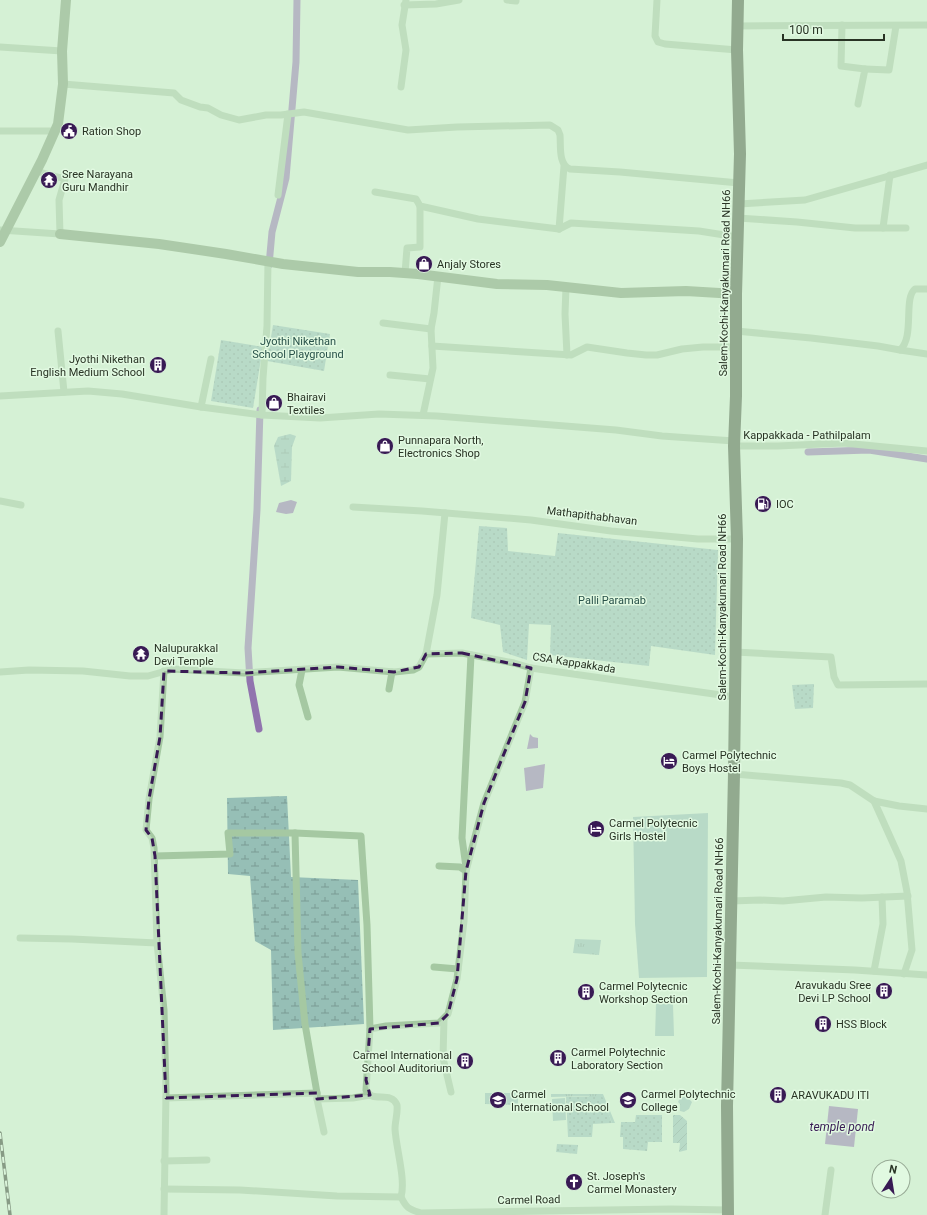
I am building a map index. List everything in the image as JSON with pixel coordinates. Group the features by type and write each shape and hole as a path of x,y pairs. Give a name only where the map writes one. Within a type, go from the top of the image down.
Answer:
{"highway":[{"name":"Salem-Kochi-Kanyakumari Road NH66","path":"728,1213 727,1106 737,540 734,443 740,154 736,50 738,0"}],"street":[{"path":"0,242 3,230 36,171 56,131 63,84 62,51 66,0"},
{"path":"401,87 406,50 402,25 405,3 459,0"},
{"path":"507,0 516,1"},
{"path":"657,0 655,36 658,42 665,44 736,50"},
{"path":"842,25 841,66 889,70 896,26"},
{"path":"737,26 927,25"},
{"path":"0,47 62,51"},
{"path":"858,104 865,69"},
{"path":"63,84 174,94 182,100 200,107 208,108 226,117 239,120 266,115 304,112 408,130 457,127 550,125 558,130 560,135 561,157 564,166 559,229"},
{"path":"278,195 292,114"},
{"path":"0,131 56,131"},
{"path":"739,204 805,200 927,165"},
{"path":"564,166 581,171 620,172 739,183"},
{"path":"36,171 65,179 59,200 60,234"},
{"path":"883,228 890,175"},
{"path":"375,192 416,199 420,206 420,247 407,248 405,273"},
{"path":"420,206 478,219 559,229 571,223 699,231 738,237"},
{"path":"738,218 855,228 906,228"},
{"path":"3,230 159,244 270,262 358,272 405,273 498,284 566,287 621,293 686,291 736,294"},
{"path":"260,415 270,262"},
{"path":"423,415 432,368 431,329 438,276"},
{"path":"566,287 565,314 567,355"},
{"path":"900,350 905,346 908,331 911,294 915,288 927,289"},
{"path":"383,323 431,329"},
{"path":"58,331 64,392"},
{"path":"736,331 870,345 927,354"},
{"path":"432,346 567,355 571,355 587,347 627,354 646,355 657,355 682,349 703,347 736,347"},
{"path":"201,408 211,359"},
{"path":"390,375 430,379"},
{"name":"Kappakkada - Pathilpalam","path":"0,396 88,391 122,394 201,408 260,415 320,418 379,414 423,415 575,426 734,443 778,446 843,443 927,450"},
{"path":"0,501 21,506"},
{"name":"Mathapithabhavan","path":"353,507 531,520 611,531 698,539 737,540"},
{"path":"0,672 36,670 83,671 130,676 148,676 173,669 244,673 338,667 392,672 407,671 419,667 426,654 437,595 445,513"},
{"path":"735,652 830,657 834,677 838,684 927,684"},
{"name":"CSA Kappakkada","path":"426,654 471,654 531,668 735,696"},
{"path":"370,1029 386,1026 439,1023 448,1014 451,1005 457,980 464,921 466,871 462,838 471,654"},
{"path":"466,871 484,803 525,702 531,668"},
{"path":"302,670 299,685 308,717"},
{"path":"164,671 161,731 148,799 146,830 152,838 155,856 157,943 164,1010 166,1098 164,1215"},
{"path":"389,689 392,672"},
{"path":"734,774 842,783 850,785 874,801 899,806 927,808"},
{"path":"874,801 901,861 908,896 912,950 904,974"},
{"path":"155,856 230,854 228,834 295,833 361,836 367,926 370,1029 366,1090 370,1095"},
{"path":"295,833 298,953 305,1024 324,1132"},
{"path":"439,866 460,867 466,871"},
{"path":"731,901 760,900 783,902 826,897 908,896"},
{"path":"874,972 882,924 882,897"},
{"path":"20,938 157,943"},
{"path":"730,965 927,975"},
{"path":"434,967 458,969"},
{"path":"444,1019 444,1058 451,1092"},
{"path":"164,1189 240,1190 337,1196 401,1197 402,1193 402,1178 395,1126 397,1104 393,1099 370,1095 353,1098 317,1096 166,1098"},
{"path":"164,1161 207,1160"},
{"path":"825,1215 831,1170"},
{"name":"Carmel Road","path":"401,1197 405,1206 410,1210 421,1213 541,1213 671,1209 728,1213"}],"highlighted area":[{"path":"462,653 531,668 525,702 484,803 466,871 457,979 448,1014 439,1023 370,1029 366,1080 370,1095 317,1099 317,1093 166,1098 155,856 152,838 146,830 149,799 160,737 164,671 244,673 338,667 394,672 419,667 426,654"}],"green space":[{"name":"Jyothi Nikethan School Playground","path":"273,325 330,334 324,371 267,361"},
{"name":"Jyothi Nikethan School Playground","path":"221,340 263,347 253,408 211,401"},
{"path":"290,434 296,436 292,447 291,481 281,486 274,446 278,437"},
{"name":"Palli Paramab","path":"479,526 507,528 508,551 555,556 558,533 718,550 715,655 651,646 649,666 550,655 551,625 529,624 527,660 503,652 500,625 471,618"},
{"path":"814,684 813,708 795,709 792,685"},
{"path":"287,796 291,877 358,880 364,1024 273,1030 271,950 255,941 250,876 228,874 227,798"},
{"path":"708,813 707,977 639,978 635,924 633,817"},
{"path":"575,939 601,940 599,955 573,953"},
{"path":"656,1004 673,1004 674,1036 655,1036"},
{"path":"485,1093 518,1093 518,1105 485,1104"},
{"path":"551,1094 603,1094 615,1123 612,1123 605,1105 591,1105 589,1096 551,1097"},
{"path":"602,1096 612,1123 593,1124 592,1137 568,1137 566,1097"},
{"path":"687,1097 692,1102 689,1109 684,1112 680,1111 680,1104 678,1102 680,1098"},
{"path":"565,1098 566,1120 553,1121 552,1099"},
{"path":"636,1115 662,1115 662,1142 648,1142 647,1151 623,1149 623,1137 620,1137 621,1122 635,1122"},
{"path":"673,1115 680,1115 687,1121 687,1150 679,1152 680,1143 673,1143"},
{"path":"557,1144 578,1145 577,1154 556,1152"}],"water":[{"path":"291,500 297,502 293,513 286,514 276,512 279,503"},
{"path":"530,734 533,737 538,738 538,748 527,749"},
{"path":"545,764 543,788 526,791 524,768"},
{"name":"temple pond","path":"829,1106 858,1109 854,1147 825,1144"}],"waterway":[{"path":"269,265 272,232 286,178 296,62 297,0"},
{"path":"259,729 250,681 248,648 257,510 260,410"},
{"path":"808,452 869,450 927,459"}],"railway":[{"path":"0,1133 10,1215"}],"place":[{"name":"Ration Shop","path":"69,131"},
{"name":"Sree Narayana Guru Mandhir","path":"49,180"},
{"name":"Anjaly Stores","path":"424,264"},
{"name":"Jyothi Nikethan English Medium School","path":"158,365"},
{"name":"Bhairavi Textiles","path":"274,403"},
{"name":"Punnapara North, Electronics Shop","path":"385,446"},
{"name":"IOC","path":"763,504"},
{"name":"Nalupurakkal Devi Temple","path":"141,654"},
{"name":"Carmel Polytechnic Boys Hostel","path":"669,761"},
{"name":"Carmel Polytecnic Girls Hostel","path":"596,829"},
{"name":"Aravukadu Sree Devi LP School","path":"884,991"},
{"name":"Carmel Polytecnic Workshop Section","path":"586,992"},
{"name":"HSS Block","path":"823,1024"},
{"name":"Carmel Polytechnic Laboratory Section","path":"558,1058"},
{"name":"Carmel International School Auditorium","path":"465,1061"},
{"name":"ARAVUKADU ITI","path":"778,1095"},
{"name":"Carmel International School","path":"498,1100"},
{"name":"Carmel Polytechnic College","path":"628,1100"},
{"name":"St. Joseph's Carmel Monastery","path":"574,1182"}]}
